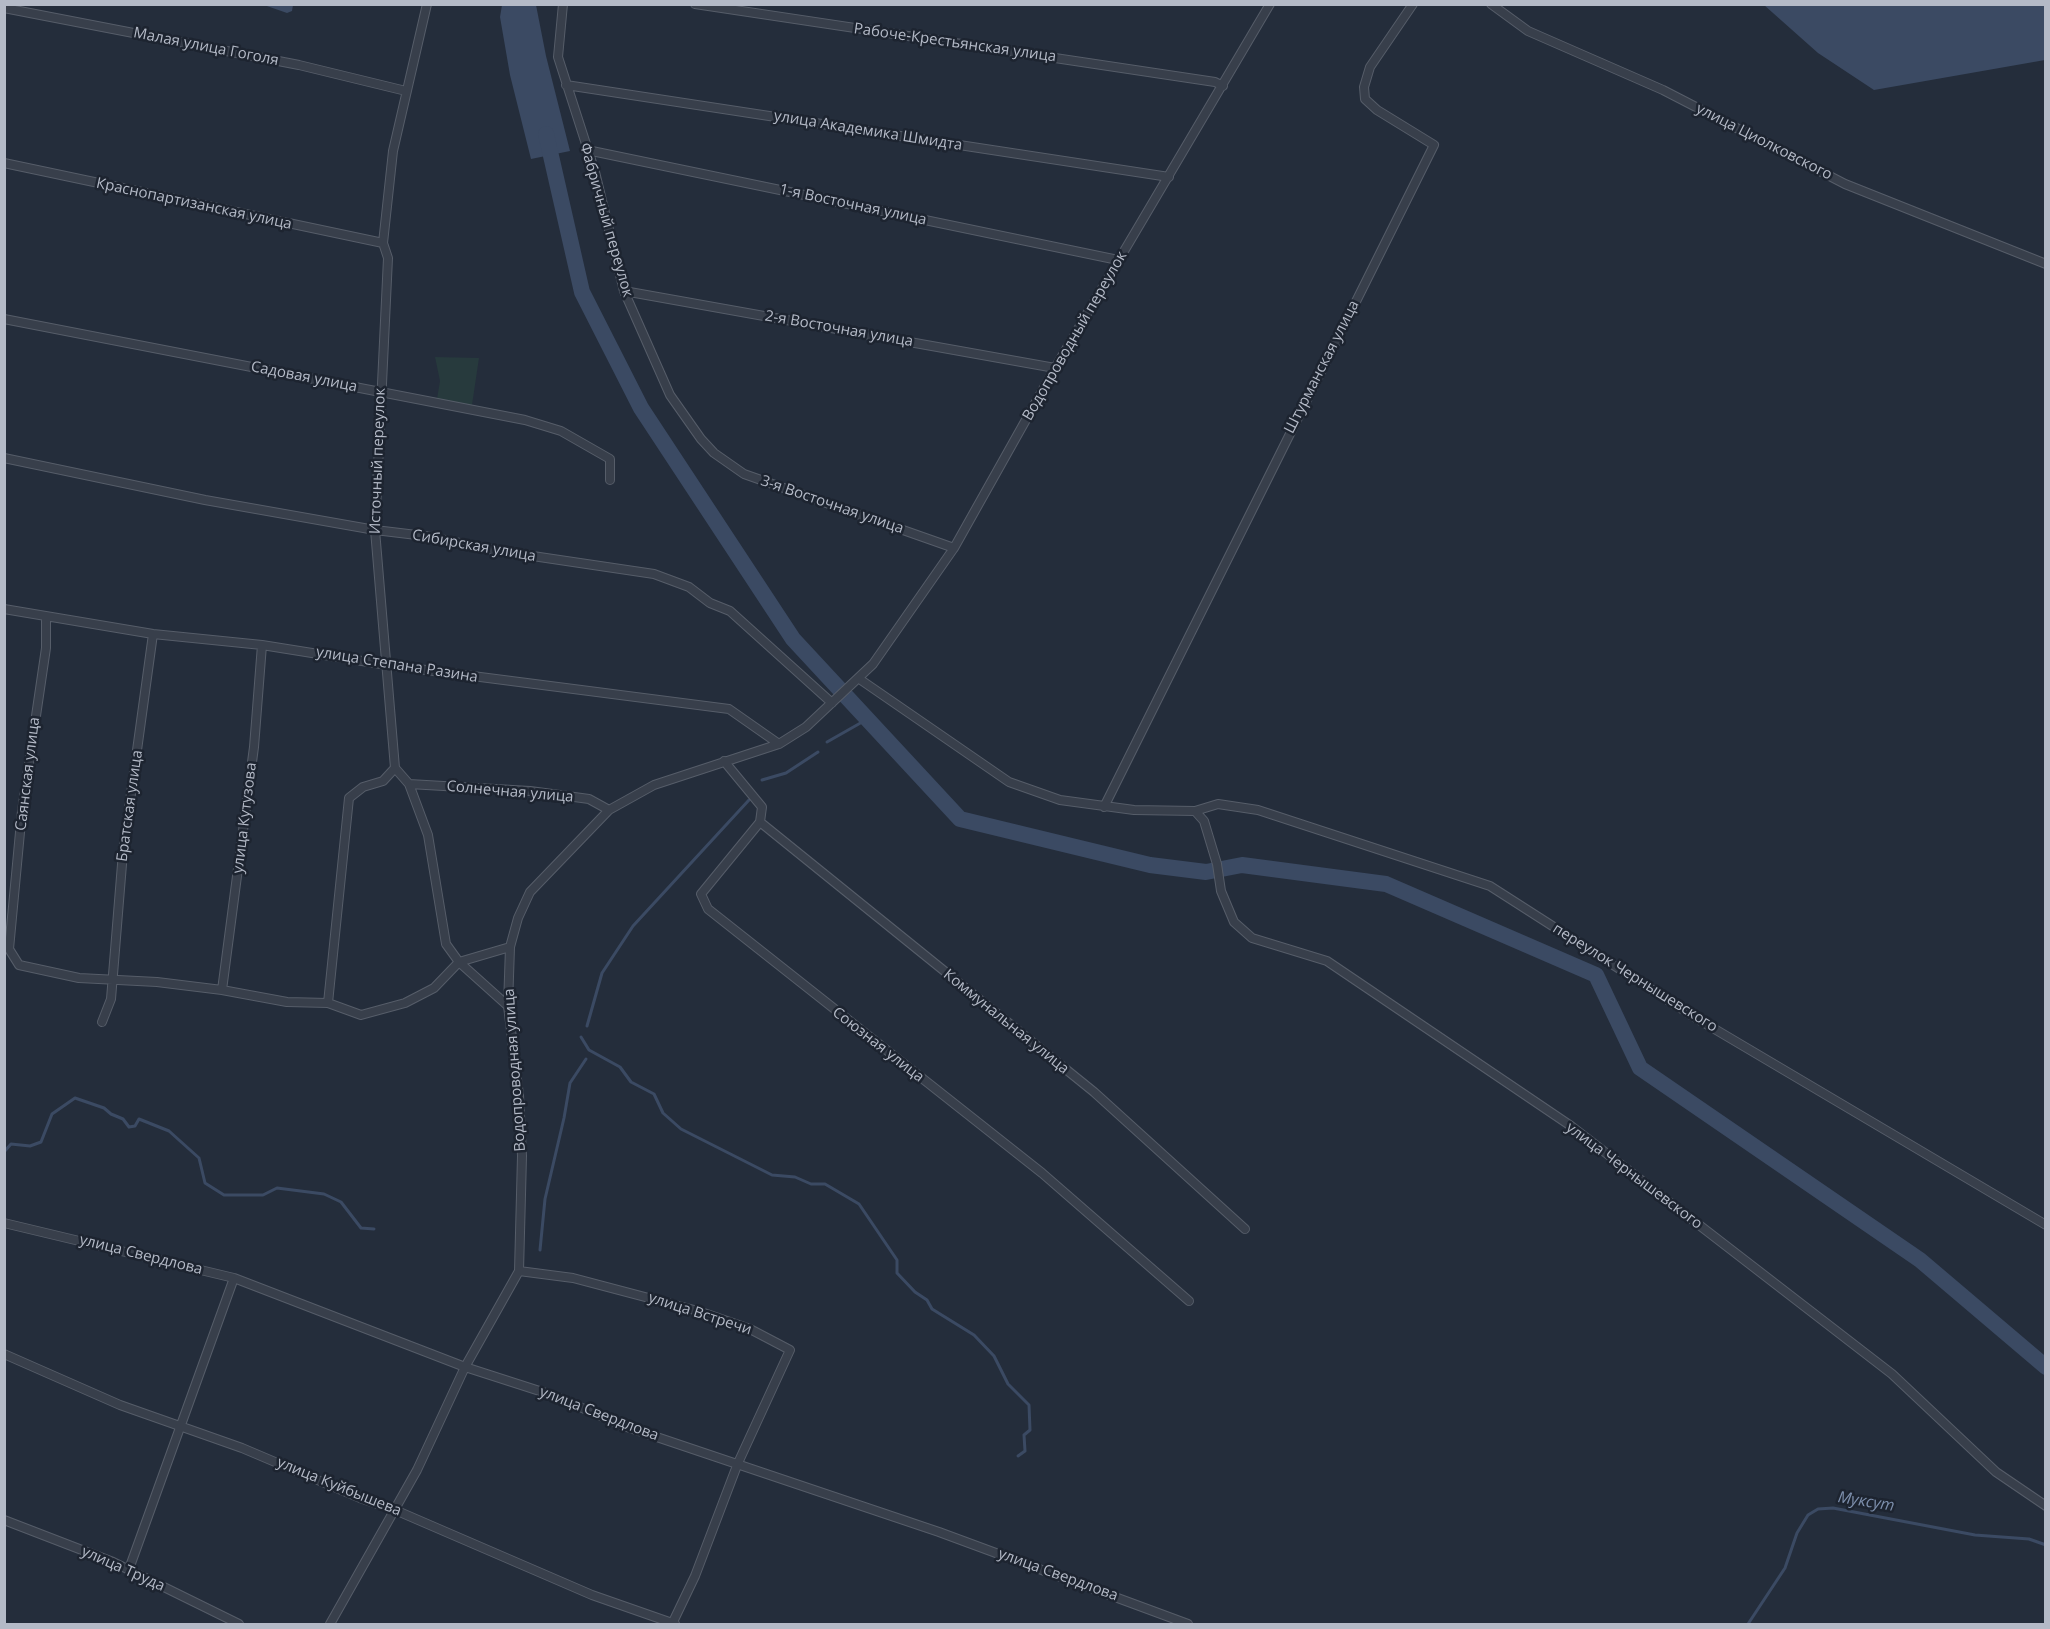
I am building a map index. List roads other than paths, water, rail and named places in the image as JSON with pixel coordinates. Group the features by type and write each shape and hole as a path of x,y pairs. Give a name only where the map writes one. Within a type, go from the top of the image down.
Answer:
{"street":[{"name":"Источный переулок","path":"395,768 375,530 388,258 383,243 393,151 427,4"},
{"name":"Фабричный переулок","path":"563,4 558,57 587,150 624,291 670,395 714,453"},
{"name":"Рабоче-Крестьянская улица","path":"694,4 1219,84"},
{"name":"Водопроводный переулок","path":"873,664 954,548 1055,368 1169,177 1219,84 1270,4"},
{"name":"Штурманская улица","path":"1104,807 1210,590 1434,145 1377,110 1365,99 1364,87 1370,67 1413,4"},
{"name":"улица Циолковского","path":"1491,4 1528,31 1663,90 1845,184 2046,264"},
{"name":"Малая улица Гоголя","path":"4,8 299,65 406,91"},
{"name":"улица Академика Шмидта","path":"566,85 1169,177"},
{"name":"1-я Восточная улица","path":"587,150 1119,260"},
{"name":"Краснопартизанская улица","path":"4,163 383,243"},
{"name":"2-я Восточная улица","path":"624,291 1055,368"},
{"name":"Садовая улица","path":"4,320 525,420 561,431 610,459 610,480"},
{"name":"3-я Восточная улица","path":"714,453 744,474 954,548"},
{"name":"Сибирская улица","path":"4,458 194,498 375,530 425,536 499,551 654,574 674,580 742,620 832,703"},
{"name":"улица Степана Разина","path":"4,609 153,634 262,645 387,665 729,709 779,744"},
{"name":"Саянская улица","path":"46,616 46,648 22,811 9,949 19,965 79,978 113,979"},
{"name":"Братская улица","path":"102,1022 111,999 123,852 153,634"},
{"name":"улица Кутузова","path":"222,990 254,747 262,645"},
{"name":"Водопроводная улица","path":"330,1624 395,1510 465,1367 519,1271 522,1156 519,1095 508,1006 510,946 518,918 530,892 609,810 654,785 779,744 806,727 873,664"},
{"name":"переулок Чернышевского","path":"858,678 1009,782 1060,800 1134,810 1195,811 1218,804 1258,810 1490,886 1696,1018 2046,1225"},
{"path":"724,761 762,807 760,822"},
{"path":"328,1003 349,798 363,787 383,781 395,768 409,783 428,835 446,944 459,962 508,1006"},
{"name":"Солнечная улица","path":"409,783 530,791 589,799 609,810"},
{"name":"улица Чернышевского","path":"1195,811 1204,821 1217,864 1221,891 1234,922 1252,938 1327,961 1571,1126 1892,1374 1996,1472 2046,1506"},
{"name":"Коммунальная улица","path":"760,822 1094,1092 1245,1229"},
{"name":"Союзная улица","path":"760,822 701,894 708,909 1042,1173 1189,1301"},
{"path":"113,979 222,990 287,1002 328,1003 361,1015 405,1003 434,988 459,962 510,946"},
{"name":"улица Свердлова","path":"4,1223 234,1278 465,1367 552,1395 624,1426 939,1532 1188,1624"},
{"name":"улица Встречи","path":"519,1271 573,1278 698,1311 750,1329 790,1350 738,1463"},
{"path":"129,1569 234,1278"},
{"name":"улица Куйбышева","path":"4,1354 120,1405 291,1468 592,1595 673,1624"},
{"path":"673,1624 696,1576 738,1463"},
{"name":"улица Труда","path":"4,1520 129,1569 239,1624"}],"water":[{"path":"293,4 292,11 287,13 264,5"},
{"path":"502,5 536,5 546,56 570,151 531,159 510,75 500,17"},
{"path":"1764,5 2045,5 2045,60 1874,90 1818,53"}],"waterway":[{"path":"546,134 582,292 641,408 793,639 960,819 1150,865 1206,872 1242,865 1386,884 1596,975 1640,1068 1920,1260 2046,1367"},
{"path":"827,742 864,721"},
{"path":"762,780 786,773 818,752"},
{"path":"587,1026 602,973 633,926 749,800"},
{"path":"581,1037 589,1050 620,1067 631,1082 654,1094 663,1113 681,1129 772,1175 795,1177 811,1184 825,1184 859,1204 897,1260 897,1273 915,1292 927,1300 932,1309 974,1335 994,1356 1008,1384 1029,1405 1030,1430 1024,1435 1025,1451 1018,1456"},
{"path":"540,1250 545,1199 570,1083 586,1059"},
{"path":"4,1152 11,1144 30,1146 41,1142 52,1114 75,1098 104,1108 123,1119 129,1127 135,1126 139,1119 169,1131 199,1158 205,1183 224,1195 263,1195 277,1188 324,1194 341,1202 361,1228 374,1229"},
{"name":"Муксут","path":"1748,1624 1785,1568 1797,1533 1808,1515 1818,1509 1833,1508 1975,1535 2029,1539 2046,1545"}]}
